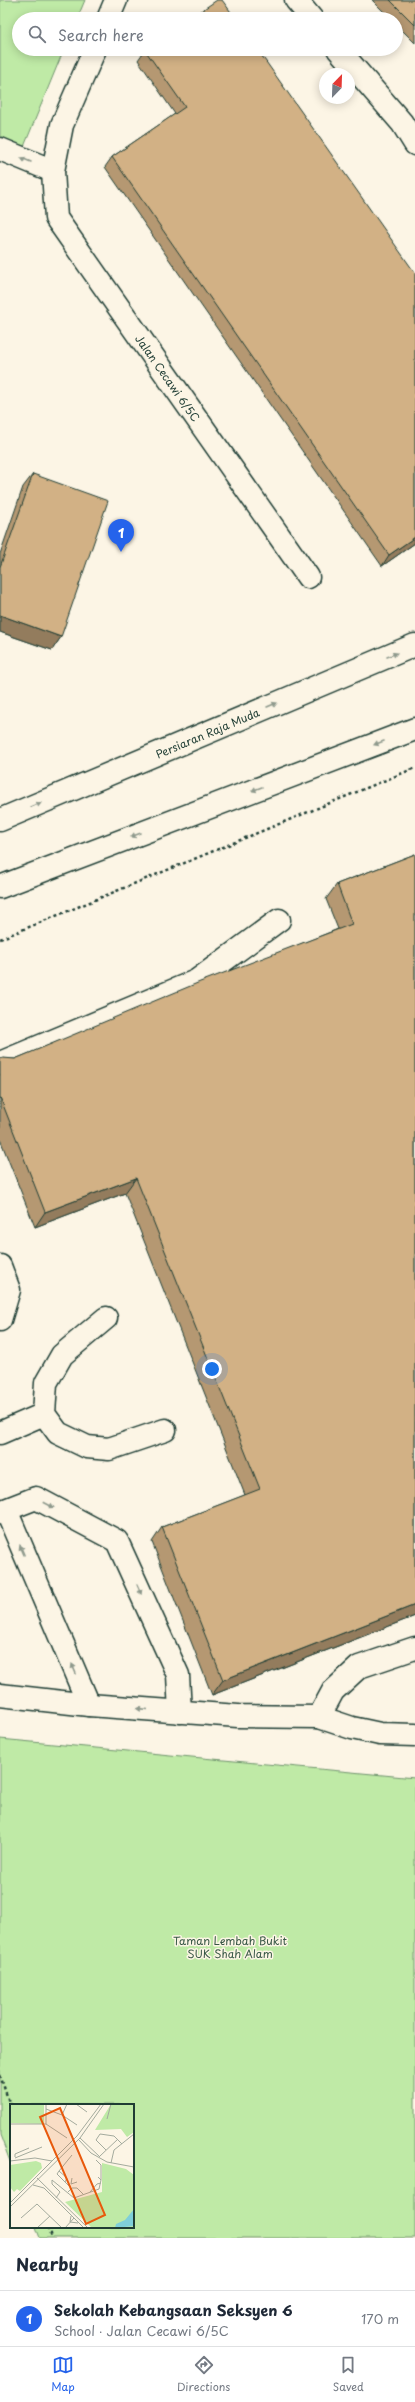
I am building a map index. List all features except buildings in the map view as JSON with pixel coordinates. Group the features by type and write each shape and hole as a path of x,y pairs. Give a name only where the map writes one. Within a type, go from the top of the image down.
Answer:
{"main road":[{"path":"111,12 116,0"},
{"path":"296,0 306,12"},
{"name":"Jalan Cecawi 6/5C","path":"92,56 62,125 53,171 56,218 308,577"},
{"path":"345,56 408,117 415,144"},
{"path":"0,149 53,171"},
{"name":"Persiaran Raja Muda","path":"0,820 415,645"},
{"path":"0,887 415,729"},
{"path":"0,1063 196,981 279,920"},
{"path":"0,1266 9,1290 0,1320"},
{"path":"106,1318 62,1355 46,1383 44,1414 58,1433 87,1447 109,1450 165,1430"},
{"path":"0,1433 44,1414"},
{"path":"89,1705 3,1511 36,1498 117,1541 178,1675 180,1712"},
{"path":"319,1717 333,1691 359,1667 415,1648"},
{"path":"0,1695 89,1705 180,1712 238,1716 319,1717 352,1728 380,1734 415,1735"}],"path":[{"path":"0,939 415,768"},
{"path":"0,2075 10,2105"},
{"path":"49,2228 52,2238"}],"green space":[{"path":"0,0 85,0 80,12 12,12 12,56 61,56 23,149 0,137"},
{"name":"Taman Lembah Bukit SUK Shah Alam","path":"0,1739 415,1778 415,2238 40,2238 36,2228 134,2228 134,2104 10,2104 10,2161 0,2135"}],"place":[{"name":"Sekolah Kebangsaan Seksyen 6","path":"121,552"}]}
